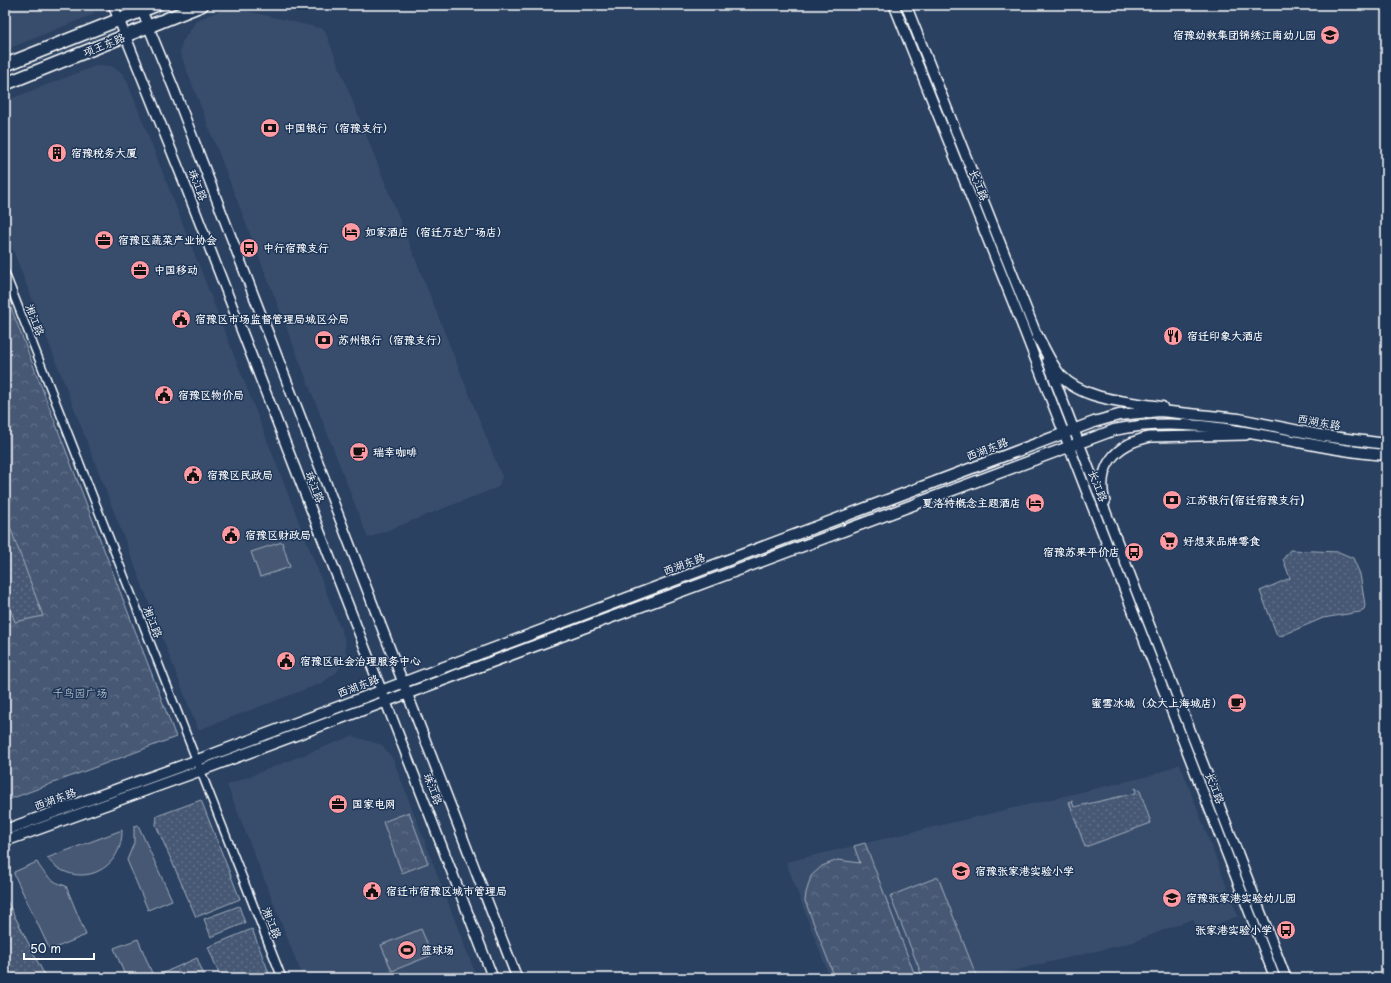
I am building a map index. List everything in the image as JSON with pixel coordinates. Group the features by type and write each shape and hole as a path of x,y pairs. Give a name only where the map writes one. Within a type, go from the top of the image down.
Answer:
{"main road":[{"name":"项王东路","path":"5,65 119,19 141,8 156,5"},
{"name":"项王东路","path":"5,84 202,5"},
{"path":"1037,335 1060,374 1081,390 1104,398 1239,419"},
{"name":"西湖东路","path":"5,830 195,761 890,500 1068,430 1119,415 1140,412 1160,412 1239,419 1324,436 1386,444"},
{"name":"西湖东路","path":"5,841 200,771 1073,444 1114,430 1149,424 1231,430 1329,449 1386,455"}],"street":[{"name":"珠江路","path":"113,5 493,978"},
{"name":"长江路","path":"894,5 1068,430"},
{"name":"长江路","path":"906,5 1037,335 1073,444 1275,978"},
{"name":"珠江路","path":"141,8 174,89 517,978"},
{"name":"湘江路","path":"5,273 195,761 282,978"},
{"path":"1116,540 1104,496 1102,482 1107,466 1120,449 1135,441 1150,437 1261,435"},
{"name":"长江路","path":"1073,444 1116,540 1286,978"}],"shaded area":[{"path":"5,5 90,5 94,14 5,50"},
{"path":"230,7 324,29 502,477 498,487 368,538 180,53 182,42 197,20"},
{"path":"98,65 111,66 122,73 127,81 345,640 346,654 342,664 337,672 322,683 198,730 5,229 5,101"},
{"path":"352,736 382,745 393,759 477,978 303,978 227,785"},
{"name":"宿豫张家港实验小学","path":"1180,764 1238,916 1198,931 1193,919 1130,943 983,978 830,978 786,862 1153,775"}],"green space":[{"name":"千鸟园广场","path":"5,292 176,737 5,801"},
{"path":"10,527 43,616 15,622 5,595 5,529"},
{"path":"282,542 290,567 260,577 251,552"},
{"path":"1290,550 1339,552 1353,558 1360,574 1365,605 1364,609 1360,612 1323,618 1281,636 1277,635 1260,591 1290,578 1283,559"},
{"path":"1135,788 1140,791 1151,823 1085,847 1069,802 1072,801 1074,807 1136,793"},
{"path":"201,800 240,899 196,917 156,825 157,816"},
{"path":"409,812 428,863 402,873 383,822"},
{"path":"138,825 172,900 148,910 127,860 134,843 134,826"},
{"path":"122,830 120,845 114,857 106,866 95,872 83,875 70,874 58,868 47,858"},
{"path":"865,843 916,978 901,978 900,976 899,978 835,978 805,901 811,876 822,866 838,860 860,863 854,846"},
{"path":"37,862 49,877 66,886 86,935 50,950 14,874 14,872"},
{"path":"938,877 976,975 962,978 923,978 890,896"},
{"path":"5,897 46,978 5,978"},
{"path":"239,906 245,923 211,937 204,919"},
{"path":"252,929 271,978 221,978 208,947"},
{"name":"篮球场","path":"421,929 432,955 392,971 381,945"},
{"path":"138,939 154,978 126,978 114,948"},
{"path":"197,958 205,978 162,978 161,974"}],"place":[{"name":"宿豫幼教集团锦绣江南幼儿园","path":"1330,35"},
{"name":"中国银行（宿豫支行）","path":"270,128"},
{"name":"宿豫税务大厦","path":"57,153"},
{"name":"如家酒店（宿迁万达广场店）","path":"351,232"},
{"name":"宿豫区蔬菜产业协会","path":"104,240"},
{"name":"中行宿豫支行","path":"249,248"},
{"name":"中国移动","path":"140,270"},
{"name":"宿豫区市场监督管理局城区分局","path":"181,319"},
{"name":"宿迁印象大酒店","path":"1173,336"},
{"name":"苏州银行（宿豫支行）","path":"324,340"},
{"name":"宿豫区物价局","path":"164,395"},
{"name":"瑞幸咖啡","path":"359,452"},
{"name":"宿豫区民政局","path":"193,475"},
{"name":"江苏银行(宿迁宿豫支行)","path":"1172,500"},
{"name":"夏洛特概念主题酒店","path":"1035,503"},
{"name":"宿豫区财政局","path":"231,535"},
{"name":"好想来品牌零食","path":"1169,541"},
{"name":"宿豫苏果平价店","path":"1134,552"},
{"name":"宿豫区社会治理服务中心","path":"286,661"},
{"name":"蜜雪冰城（众大上海城店）","path":"1237,703"},
{"name":"国家电网","path":"338,804"},
{"name":"宿豫张家港实验小学","path":"961,871"},
{"name":"宿迁市宿豫区城市管理局","path":"372,891"},
{"name":"宿豫张家港实验幼儿园","path":"1172,898"},
{"name":"张家港实验小学","path":"1286,930"},
{"name":"篮球场","path":"407,950"}]}
